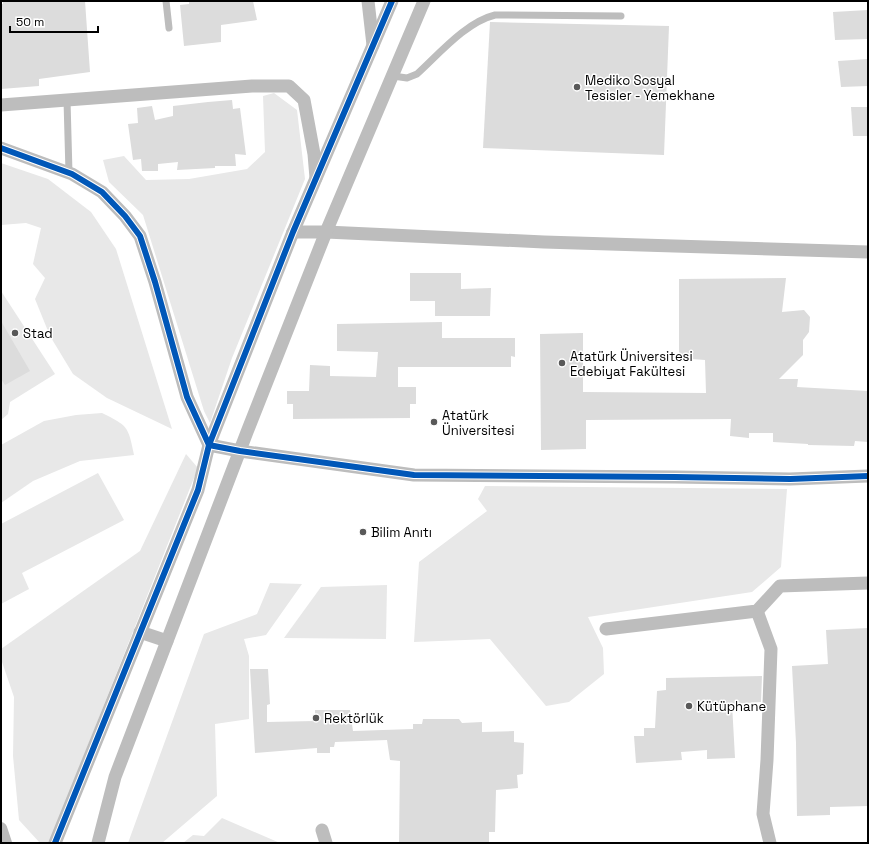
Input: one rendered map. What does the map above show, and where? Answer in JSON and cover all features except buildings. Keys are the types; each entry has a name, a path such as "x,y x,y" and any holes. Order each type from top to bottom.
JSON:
{"street":[{"path":"368,1 373,46"},
{"path":"55,843 198,490 209,445 293,232 392,1"},
{"path":"98,843 115,777 240,450 326,232 424,1"},
{"path":"1,105 252,86 290,86 304,100 314,154 316,180"},
{"path":"1,148 69,173 102,192 126,216 140,236 155,282 187,397 209,445"},
{"path":"293,232 868,252"},
{"path":"209,445 414,475 790,479 868,476"},
{"path":"606,629 758,611 780,586 868,583"},
{"path":"758,611 771,649 763,814 770,843"},
{"path":"140,632 167,641"},
{"path":"319,843 322,830 326,843"}],"lane":[{"path":"166,1 169,28"},
{"path":"393,76 407,78 417,74 470,25 490,16 621,16"},
{"path":"67,100 69,173"}],"shaded area":[{"path":"274,93 297,110 305,179 232,358 210,423 204,411 143,215 109,182 103,160 124,156 146,180 189,179 247,169 265,152 263,96"},
{"path":"1,163 48,179 91,212 116,249 172,429 107,398 73,374 50,336 35,299 45,278 33,264 41,228 26,223 1,225"},
{"name":"Stad","path":"1,291 55,374 10,402 8,414 1,420"},
{"path":"102,413 122,424 126,428 134,455 80,461 33,481 1,503 1,445 44,421 76,415"},
{"path":"186,454 198,468 49,843 40,843 19,820 13,756 14,697 1,659 1,649 140,551"},
{"path":"98,473 124,520 22,573 29,589 1,604 1,524"},
{"path":"485,486 787,489 781,567 752,592 588,617 603,648 604,674 569,702 546,706 490,639 414,642 419,562 487,511 478,499"},
{"path":"270,583 302,584 266,635 244,639 249,656 249,719 215,724 217,796 162,843 128,843 204,634 257,614"},
{"path":"387,585 386,639 284,638 321,587"},
{"path":"222,818 280,843 183,843 193,835 204,836"}],"waterway":[{"path":"1,828 6,843"}],"cycle path":[{"path":"55,843 198,490 209,445 293,232 392,1"},
{"path":"1,148 72,174 102,192 125,216 140,236 155,282 187,397 209,445 240,451 414,475 790,479 868,476"}],"place":[{"name":"Mediko Sosyal Tesisler - Yemekhane","path":"577,87"},
{"name":"Stad","path":"15,333"},
{"name":"Atatürk Üniversitesi Edebiyat Fakültesi","path":"562,363"},
{"name":"Atatürk Üniversitesi","path":"434,422"},
{"name":"Bilim Anıtı","path":"363,532"},
{"name":"Kütüphane","path":"689,706"},
{"name":"Rektörlük","path":"316,718"}]}
